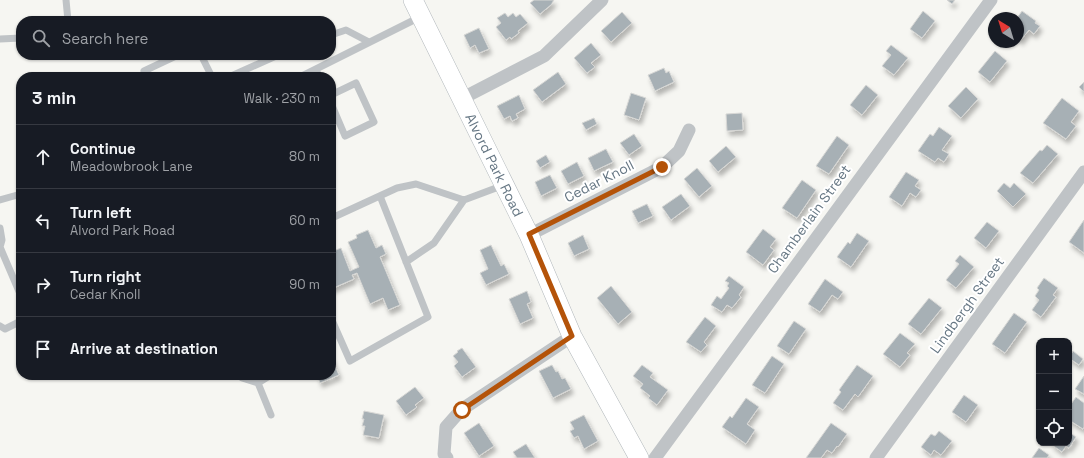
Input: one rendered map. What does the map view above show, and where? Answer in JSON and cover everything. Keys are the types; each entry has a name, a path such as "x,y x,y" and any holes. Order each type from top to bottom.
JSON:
{"street":[{"path":"461,99 544,56 602,0"},
{"name":"Chamberlain Street","path":"654,458 991,0"},
{"name":"Alvord Park Road","path":"417,8 529,234 572,336 639,458"},
{"name":"Cedar Knoll","path":"529,234 662,167 679,151 689,130"},
{"name":"Lindbergh Street","path":"876,458 1084,172"},
{"path":"446,458 444,454 446,427 462,410 572,336"}],"lane":[{"path":"66,0 68,16"},
{"path":"336,59 369,42 417,8"},
{"path":"336,34 346,30 369,42"},
{"path":"0,39 16,38"},
{"path":"144,71 167,60"},
{"path":"204,60 210,72"},
{"path":"240,72 266,60"},
{"path":"310,72 334,60"},
{"path":"336,93 356,83 374,122 346,136 336,114"},
{"path":"336,216 397,188 416,184 464,200"},
{"path":"406,262 434,243 464,200 504,185"},
{"path":"0,200 16,195"},
{"path":"336,329 350,360 428,317 380,196"},
{"path":"0,228 2,240 0,247 16,284"},
{"path":"0,326 5,329 16,324"},
{"path":"248,380 258,383 263,380"},
{"path":"258,383 271,415"}],"building":[{"path":"534,0 554,0 552,4 540,14 530,3"},
{"path":"947,0 955,0 952,4"},
{"path":"923,11 935,21 922,38 910,29"},
{"path":"622,12 632,23 611,42 601,31"},
{"path":"1024,12 1036,21 1035,23 1040,26 1034,34 1029,30 1024,36"},
{"path":"505,13 508,17 513,13 516,17 520,14 528,23 518,31 519,33 511,39 510,37 506,40 496,27 501,23 497,18"},
{"path":"479,28 489,49 479,53 475,45 470,48 464,35"},
{"path":"591,43 601,55 591,63 595,67 587,73 574,58"},
{"path":"891,45 908,58 894,75 882,66 891,55 886,51"},
{"path":"995,51 1007,61 990,82 978,72"},
{"path":"664,68 666,73 669,71 674,82 655,91 648,75"},
{"path":"558,72 566,84 542,102 533,90"},
{"path":"1084,82 1084,92 1079,87"},
{"path":"866,85 878,95 862,115 850,105"},
{"path":"966,87 978,99 961,118 948,106"},
{"path":"631,93 646,98 639,120 624,115"},
{"path":"519,95 525,109 516,114 518,118 512,121 510,116 504,119 497,106"},
{"path":"1062,98 1079,111 1071,122 1076,126 1066,139 1043,123"},
{"path":"742,113 743,130 727,131 726,114"},
{"path":"594,118 597,124 586,130 582,123"},
{"path":"939,127 952,136 942,150 949,154 944,162 938,158 935,162 918,151 930,134 933,136"},
{"path":"634,134 642,146 629,155 620,143"},
{"path":"837,136 849,145 829,174 816,166"},
{"path":"1047,145 1058,154 1033,183 1020,173 1040,150 1042,151"},
{"path":"726,146 736,157 718,172 709,161"},
{"path":"606,149 613,162 594,171 588,158"},
{"path":"546,155 550,162 540,168 536,161"},
{"path":"577,162 584,176 568,184 561,171"},
{"path":"697,168 712,186 699,197 684,179"},
{"path":"906,172 919,180 915,186 921,190 916,197 910,193 902,206 889,197"},
{"path":"550,175 557,188 541,196 535,182"},
{"path":"802,180 816,190 797,218 782,208"},
{"path":"1004,183 1010,188 1014,183 1026,194 1013,207 997,191"},
{"path":"681,194 690,206 671,220 662,207"},
{"path":"647,204 653,216 638,223 632,211"},
{"path":"1084,220 1084,253 1069,242"},
{"path":"987,222 999,231 986,248 974,238"},
{"path":"763,229 776,239 770,247 774,250 763,265 746,252"},
{"path":"368,230 376,248 382,245 386,254 380,257 400,305 388,310 383,298 370,304 357,273 352,275 354,279 336,287 336,250 341,248 350,271 359,267 348,242 357,238 356,235"},
{"path":"857,233 869,241 851,267 837,257 848,242 850,244"},
{"path":"583,235 589,249 574,256 568,243"},
{"path":"491,245 501,266 504,264 509,274 486,285 480,273 488,269 480,250"},
{"path":"960,255 974,267 956,288 946,280 959,264 955,261"},
{"path":"729,276 744,287 739,295 741,297 732,308 727,305 722,312 711,305 717,296 721,299 729,288 727,286 729,283 725,281"},
{"path":"1044,278 1058,288 1053,295 1056,297 1041,317 1032,310 1039,300 1035,296 1039,290 1037,288"},
{"path":"825,279 843,292 838,299 832,295 820,312 808,304"},
{"path":"611,286 632,312 618,324 597,298"},
{"path":"527,291 531,302 527,304 533,318 520,324 509,299"},
{"path":"929,298 942,308 921,334 908,324"},
{"path":"1014,313 1027,322 1005,353 992,344"},
{"path":"705,317 716,326 704,342 707,345 701,352 686,342"},
{"path":"794,321 806,329 789,354 777,346"},
{"path":"900,333 915,344 907,353 910,355 900,367 883,354"},
{"path":"462,348 476,367 462,377 454,366 458,362 453,356"},
{"path":"1073,351 1083,359 1079,365 1072,360"},
{"path":"772,356 784,364 765,393 752,385"},
{"path":"552,365 556,372 558,371 562,379 565,378 571,389 553,398 539,371"},
{"path":"642,365 653,373 650,377 668,390 657,405 648,398 650,396 640,388 643,384 633,376"},
{"path":"857,365 873,376 858,397 855,394 843,410 833,403 841,392 839,390"},
{"path":"336,368 339,375 336,376"},
{"path":"1084,376 1084,394 1075,389"},
{"path":"319,380 327,380 320,383"},
{"path":"415,387 424,398 415,405 417,407 406,415 396,401"},
{"path":"964,395 978,405 966,422 952,412"},
{"path":"1076,397 1084,403 1083,429 1072,422 1072,403"},
{"path":"746,398 759,407 747,424 755,430 746,444 722,427 730,416 732,418"},
{"path":"364,411 384,415 379,438 363,435 365,426 362,426 364,419 362,419"},
{"path":"584,415 598,441 584,449 578,436 574,438 570,431 574,429 570,422"},
{"path":"479,423 494,446 479,456 464,433"},
{"path":"831,423 847,434 838,447 837,446 832,453 827,450 821,458 806,458"},
{"path":"939,431 952,441 941,455 934,450 931,455 921,447 931,434 935,436"},
{"path":"1072,434 1076,437 1072,443"},
{"path":"526,444 535,458 517,458 513,452"},
{"path":"1054,446 1066,446 1062,452"},
{"path":"1039,448 1049,455 1047,458 1032,458"}],"route":[{"path":"462,410 572,336 529,234 662,167"}]}
